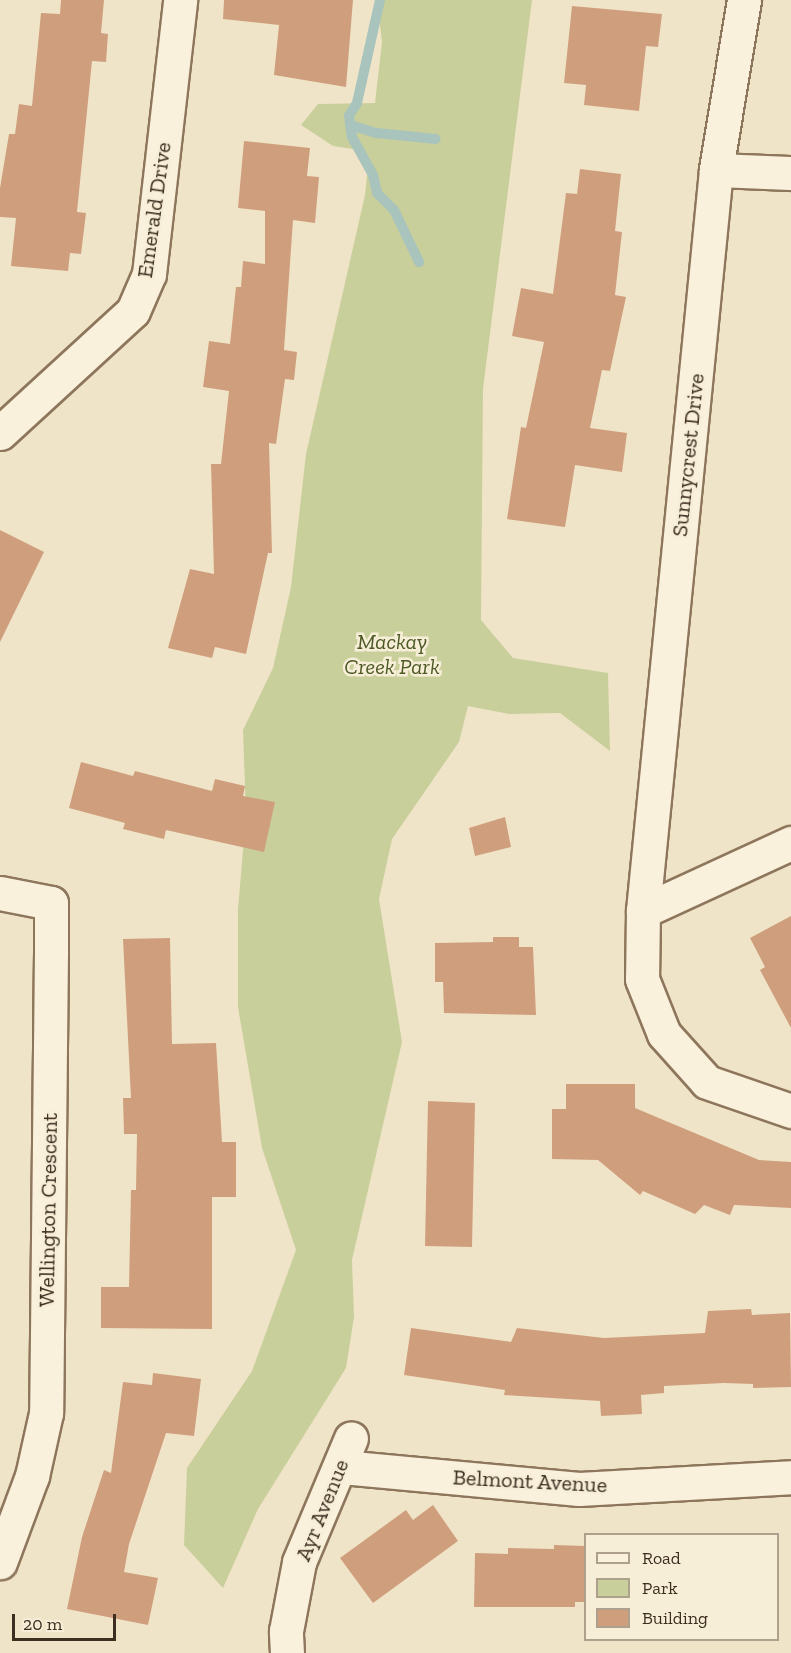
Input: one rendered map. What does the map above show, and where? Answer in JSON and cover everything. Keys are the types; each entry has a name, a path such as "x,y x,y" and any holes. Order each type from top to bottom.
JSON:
{"street":[{"name":"Emerald Drive","path":"0,433 133,311 149,274 180,0"},
{"name":"Sunnycrest Drive","path":"744,0 716,170 643,911 642,979 664,1034 707,1082 791,1111"},
{"path":"716,170 791,173"},
{"path":"643,911 791,843"},
{"name":"Wellington Crescent","path":"0,893 51,903 46,1413 32,1476 0,1562"},
{"name":"Belmont Avenue","path":"346,1453 579,1489 791,1477"},
{"name":"Ayr Avenue","path":"287,1653 286,1631 299,1562 346,1453"}],"green space":[{"name":"Mackay Creek Park","path":"377,0 532,0 483,389 481,620 513,658 608,673 610,751 560,713 509,714 468,706 459,742 392,839 379,899 402,1042 352,1260 354,1317 346,1368 258,1509 223,1588 184,1545 187,1468 252,1371 296,1250 262,1148 238,1007 238,909 246,815 243,730 273,668 291,587 306,454 365,195 369,157 360,150 333,146 301,125 318,104 375,103 382,42"}],"building":[{"path":"61,0 104,0 101,33 108,34 106,62 92,61 77,212 86,213 81,254 70,253 68,271 11,266 16,218 0,217 0,188 9,134 15,134 19,104 32,106 41,13 60,14"},
{"path":"224,0 353,0 346,87 274,75 279,25 223,19"},
{"path":"572,6 662,14 658,47 646,46 639,111 584,105 586,85 564,83"},
{"path":"244,141 310,148 307,176 319,177 315,223 293,220 284,350 297,352 294,380 285,379 276,444 269,443 272,553 268,553 246,654 215,647 212,658 168,648 190,569 214,574 211,464 221,464 229,391 203,387 209,341 230,344 236,287 241,287 243,261 265,264 265,211 238,208"},
{"path":"580,169 621,174 615,231 622,232 615,295 626,297 610,371 602,370 590,428 627,433 622,472 575,465 565,527 507,519 521,427 526,428 544,342 512,336 521,288 553,294 566,193 577,194"},
{"path":"0,530 44,552 0,642"},
{"path":"81,762 133,776 135,771 212,791 215,779 245,786 243,796 275,802 264,852 166,830 164,839 123,829 125,823 69,808"},
{"path":"505,817 511,847 475,856 469,828"},
{"path":"791,916 791,1028 760,970 765,967 750,938"},
{"path":"493,937 519,937 519,947 533,947 536,1015 444,1013 443,982 435,982 435,943 493,942"},
{"path":"170,938 172,1044 216,1043 222,1142 236,1142 236,1197 212,1197 212,1329 101,1328 101,1287 129,1287 131,1190 136,1190 137,1134 124,1134 123,1098 131,1098 123,939"},
{"path":"566,1084 635,1084 635,1108 759,1160 791,1162 791,1208 734,1205 730,1215 704,1205 695,1214 643,1191 640,1195 598,1160 552,1159 552,1109 566,1109"},
{"path":"428,1101 475,1103 472,1247 425,1246"},
{"path":"751,1309 752,1315 790,1313 791,1387 753,1388 753,1384 724,1383 664,1386 664,1393 641,1395 642,1414 601,1416 600,1401 504,1395 505,1390 404,1375 411,1328 511,1342 517,1328 604,1338 705,1333 708,1311"},
{"path":"153,1373 201,1379 194,1436 166,1433 129,1544 124,1572 158,1578 148,1625 67,1609 82,1537 104,1470 111,1473 123,1382 152,1385"},
{"path":"433,1505 458,1541 373,1603 340,1558 406,1510 413,1520"},
{"path":"554,1545 584,1546 584,1602 575,1602 575,1607 474,1607 475,1553 508,1554 508,1548 554,1549"}],"waterway":[{"path":"380,0 357,103 349,116 352,137 373,175 377,193 394,210 419,262"},
{"path":"350,125 377,133 436,139"}]}
